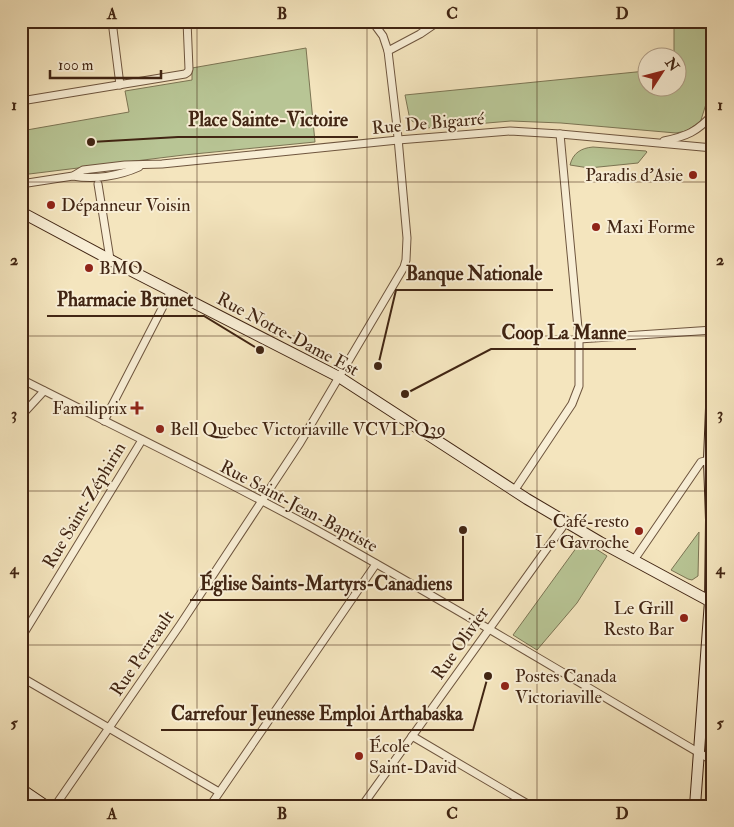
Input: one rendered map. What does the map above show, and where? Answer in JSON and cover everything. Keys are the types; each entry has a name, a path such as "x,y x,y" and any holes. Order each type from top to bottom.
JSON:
{"street":[{"path":"112,21 120,85"},
{"path":"21,101 188,72 187,21"},
{"name":"Rue Perreault","path":"54,806 110,728 300,443 406,262 407,238 388,51 384,36 372,21"},
{"path":"388,51 420,34 439,21"},
{"name":"Rue De Bigarré","path":"658,142 689,135 701,127 713,114"},
{"name":"Rue De Bigarré","path":"21,184 73,176 83,170 125,165 142,166 398,140 510,131 713,148"},
{"path":"514,491 572,404 579,386 579,338 560,134"},
{"path":"98,184 110,260"},
{"name":"Rue Notre-Dame Est","path":"21,212 338,377 514,491 566,522 712,602"},
{"path":"104,421 171,290"},
{"path":"579,338 713,330"},
{"path":"695,806 712,602 710,460 713,356"},
{"name":"Rue Saint-Jean-Baptiste","path":"21,379 262,501 376,564 713,761"},
{"path":"21,416 44,391"},
{"name":"Rue Saint-Zéphirin","path":"21,638 142,440"},
{"path":"634,560 701,462 710,460"},
{"name":"Rue Olivier","path":"362,806 566,522"},
{"path":"210,806 376,564"},
{"path":"21,677 220,792"},
{"path":"412,736 519,803 531,806"},
{"path":"21,788 46,806"}],"green space":[{"path":"674,23 709,24 706,104 701,120 686,131 676,133 561,123 511,121 427,128 412,121 409,115 405,95 636,72 636,98 686,98 686,48 674,48"},
{"path":"306,48 315,142 184,155 21,175 21,131 129,112 125,91 192,80 192,68"},
{"path":"593,147 647,152 638,163 589,168 570,165 573,157 578,152"},
{"path":"699,532 698,576 692,580 671,570"},
{"path":"582,540 607,556 577,603 537,650 513,635"}],"place":[{"name":"Place Sainte-Victoire","path":"91,142"},
{"name":"Paradis d'Asie","path":"693,175"},
{"name":"Dépanneur Voisin","path":"51,205"},
{"name":"Maxi Forme","path":"596,227"},
{"name":"BMO","path":"89,268"},
{"name":"Pharmacie Brunet","path":"260,350"},
{"name":"Banque Nationale","path":"378,366"},
{"name":"Coop La Manne","path":"405,394"},
{"name":"Familiprix","path":"137,408"},
{"name":"Bell Quebec Victoriaville VCVLPQ39","path":"160,429"},
{"name":"Église Saints-Martyrs-Canadiens","path":"463,530"},
{"name":"Café-resto Le Gavroche","path":"639,531"},
{"name":"Le Grill Resto Bar","path":"684,618"},
{"name":"Carrefour Jeunesse Emploi Arthabaska","path":"488,676"},
{"name":"Postes Canada Victoriaville","path":"505,686"},
{"name":"École Saint-David","path":"359,756"}]}
